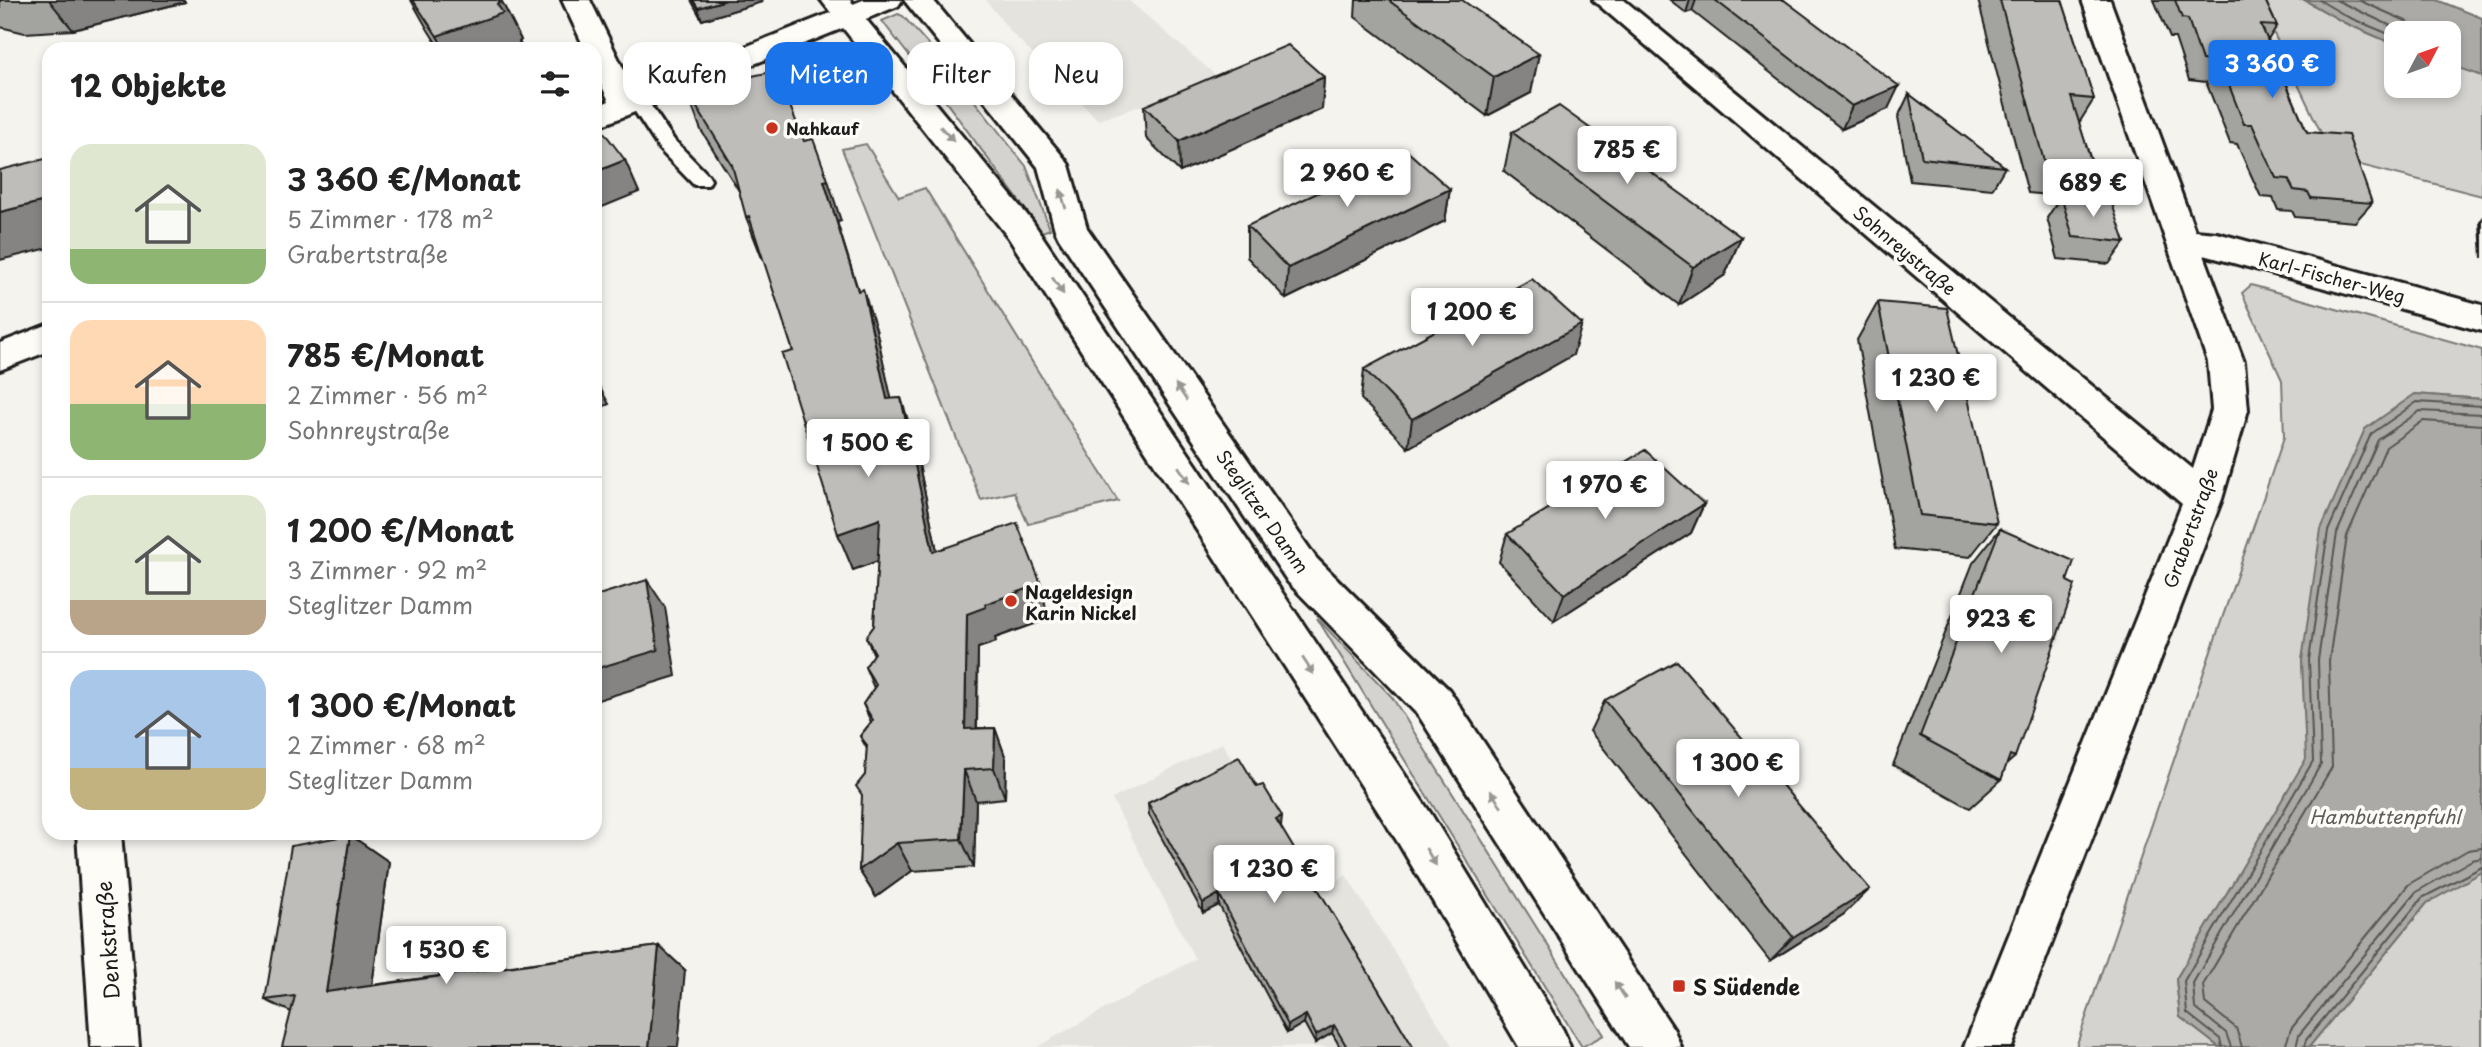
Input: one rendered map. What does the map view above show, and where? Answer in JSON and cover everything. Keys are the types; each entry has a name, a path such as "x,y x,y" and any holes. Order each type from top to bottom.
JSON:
{"street":[{"path":"576,0 599,42"},
{"path":"751,49 842,8 888,0"},
{"name":"Steglitzer Damm","path":"918,0 954,42"},
{"name":"Sohnreystraße","path":"1607,0 2203,499"},
{"name":"Grabertstraße","path":"1988,1047 2203,499 2230,410 2226,362 2096,0"},
{"path":"842,8 967,158 1020,229 1415,829 1546,1047"},
{"path":"602,48 623,86"},
{"path":"602,115 627,105"},
{"name":"Steglitzer Damm","path":"1006,105 1053,165 1072,230 1303,570 1434,704 1657,1047"},
{"name":"Karl-Fischer-Weg","path":"2181,241 2217,245 2482,318"},
{"path":"0,357 42,340"},
{"name":"Denkstraße","path":"100,840 115,1047"}],"lane":[{"path":"902,83 907,81"},
{"path":"634,105 701,180"}],"shaded area":[{"path":"986,0 1128,0 1220,79 1098,120 1083,105 1123,105 1123,42 1029,42 1029,50"},
{"path":"2258,0 2304,0 2345,23 2384,40 2384,98 2461,98 2461,69 2482,76 2482,196 2333,158"},
{"path":"898,14 903,16 926,42 907,42 907,53 882,21"},
{"path":"948,105 978,105 1026,166 1050,229 1042,232"},
{"path":"866,144 899,197 925,188 1118,501 1028,524 1014,492 981,500 842,149"},
{"path":"2251,285 2482,350 2482,399 2415,394 2302,660 2307,759 2176,979 2180,1017 2219,1047 2076,1047 2284,437 2282,380 2242,293"},
{"path":"1317,618 1392,697 1604,1035 1582,1047"},
{"path":"1222,743 1257,799 1262,797 1281,827 1276,831 1314,895 1346,875 1453,1047 1037,1047 1195,959 1112,799"},
{"path":"2482,872 2482,1047 2309,1047 2427,903"}],"water":[{"path":"2305,0 2437,0 2482,18 2482,76 2461,69 2461,21 2384,21 2384,40 2345,23"},
{"name":"Hambuttenpfuhl","path":"2415,394 2482,399 2482,872 2427,903 2309,1047 2219,1047 2180,1017 2176,979 2306,759 2302,660 2321,529 2365,429"}],"building":[{"path":"413,0 498,0 500,3 497,4 503,13 437,36"},
{"path":"693,0 726,0 698,8"},
{"path":"1388,0 1462,0 1539,54 1494,77"},
{"path":"1715,0 1784,0 1899,86 1852,106"},
{"path":"2000,0 2062,0 2094,99 2071,97 2094,170 2045,165"},
{"path":"2175,0 2265,0 2277,26 2261,25 2307,132 2348,135 2372,203 2311,198 2308,192 2294,190 2288,179 2276,178 2252,124 2244,124 2220,62 2202,60 2188,19 2182,18"},
{"path":"1288,45 1324,77 1179,141 1144,106"},
{"path":"765,73 765,105 790,105 804,141 813,139 828,180 824,181 858,291 863,289 887,399 901,398 933,552 1017,523 1041,584 985,604 986,607 967,614 965,729 995,728 994,768 964,770 961,839 897,843 859,870 862,795 856,786 865,775 867,745 860,736 873,720 863,704 876,685 865,667 875,653 866,637 874,626 880,519 838,534 782,354 793,351 749,216 746,217 732,165 695,105 751,105 751,76"},
{"path":"1909,94 2005,167 1922,158"},
{"path":"1559,106 1741,237 1693,267 1512,132"},
{"path":"602,130 625,160 602,169"},
{"path":"1407,151 1450,189 1288,268 1247,226"},
{"path":"42,160 42,202 0,212 0,170"},
{"path":"2061,196 2111,201 2125,242 2073,237"},
{"path":"1532,279 1582,324 1412,419 1364,369"},
{"path":"1878,302 1947,308 1997,523 1920,515"},
{"path":"1645,450 1704,504 1564,594 1507,534"},
{"path":"2000,529 2074,561 2067,581 2075,585 2015,757 2010,755 2001,780 1920,736"},
{"path":"647,580 658,650 602,667 602,594"},
{"path":"1677,661 1870,889 1793,937 1605,700"},
{"path":"1239,757 1257,787 1263,785 1282,816 1276,819 1413,1047 1347,1047 1334,1025 1316,1035 1306,1015 1288,1025 1219,894 1203,903 1148,803"},
{"path":"323,840 349,840 326,992 659,946 649,1047 282,1047 295,996 265,1000 291,846"}],"place":[{"name":"Nahkauf","path":"772,128"},
{"name":"Nageldesign Karin Nickel","path":"1011,601"},
{"name":"S Südende","path":"1679,986"}]}
